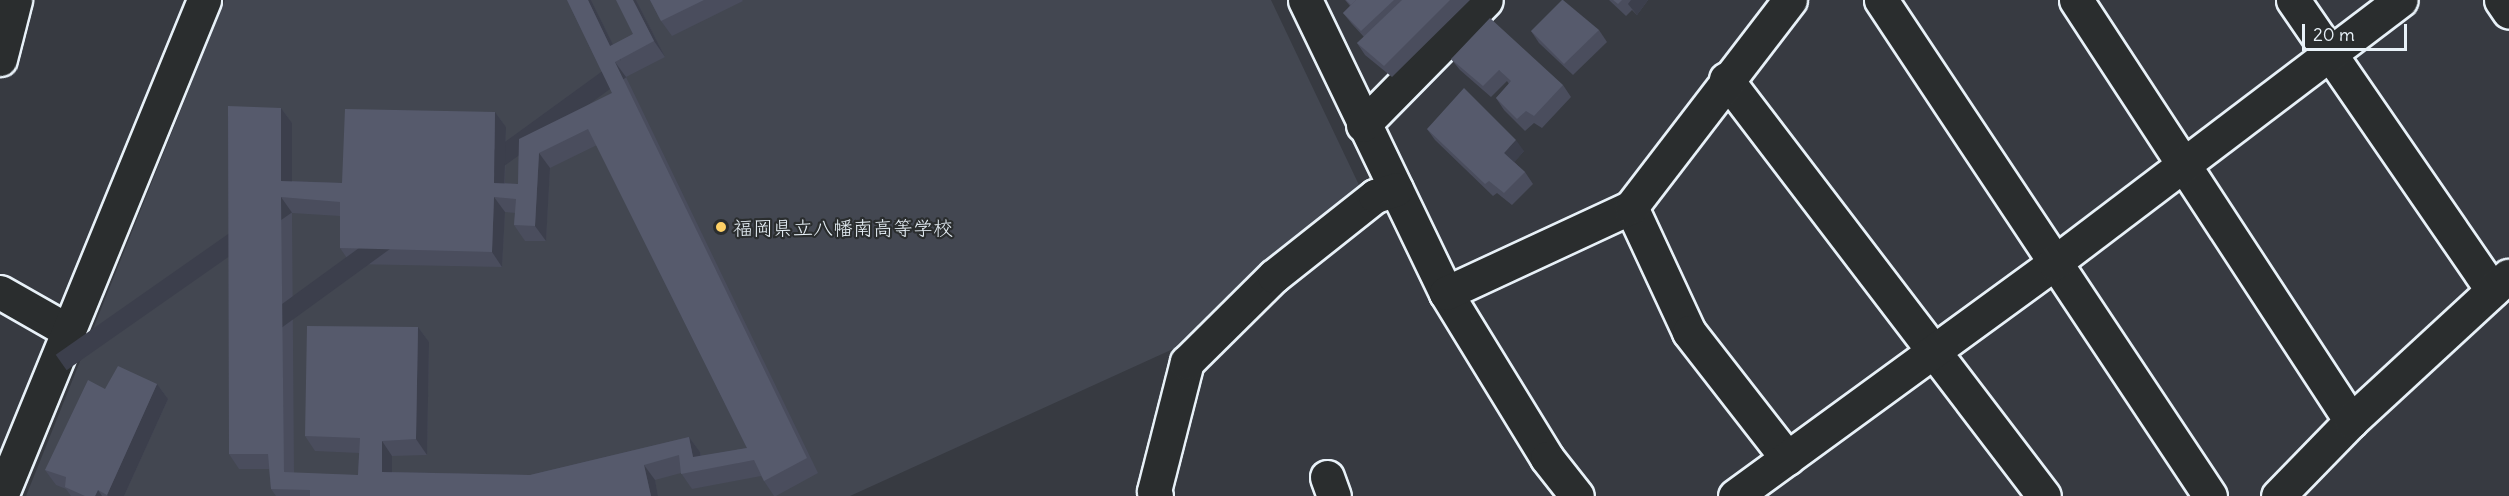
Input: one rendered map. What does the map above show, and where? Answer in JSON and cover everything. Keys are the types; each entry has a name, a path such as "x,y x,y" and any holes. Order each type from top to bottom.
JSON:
{"street":[{"path":"1,50 15,0"},
{"path":"1,496 204,0"},
{"path":"1305,0 1363,125 1446,293 1547,458 1577,496"},
{"path":"1363,125 1486,0"},
{"path":"1446,293 1631,207 1726,79 1790,0"},
{"path":"1881,0 2210,496"},
{"path":"2076,0 2181,165 2351,421"},
{"path":"2278,496 2351,421 2501,283 2329,53 2293,0"},
{"path":"1735,496 2054,263 2400,0"},
{"path":"2500,0 2509,12"},
{"path":"1726,79 2044,496"},
{"path":"1156,496 1154,491 1187,362 1274,276 1375,196 1396,189"},
{"path":"1631,207 1689,332 1787,458"},
{"path":"0,292 67,330"}],"shaded area":[{"name":"福岡県立八幡南高等学校","path":"225,0 1271,0 1359,185 1256,268 1195,339 850,496 26,496"}],"building":[{"path":"567,0 588,0 610,46 633,34 616,0 633,0 654,41 615,62 807,458 764,481 754,460 681,474 679,455 644,465 651,496 310,496 310,490 271,489 268,454 229,454 228,106 281,108 281,181 342,183 345,109 495,112 494,183 518,184 519,139 612,93","holes":["588,129 747,448 693,457 689,437 530,475 382,472 382,441 416,439 418,327 307,326 305,436 360,438 358,475 284,472 281,197 340,202 340,248 492,252 494,197 516,199 514,225 535,226 539,153"]},
{"path":"650,0 704,0 661,21"},
{"path":"1346,0 1356,0 1351,5"},
{"path":"1356,0 1394,0 1361,31 1343,13"},
{"path":"1402,0 1450,0 1384,66 1357,43"},
{"path":"1562,0 1599,30 1564,64 1531,31"},
{"path":"1490,18 1563,85 1534,116 1526,111 1517,119 1496,98 1511,81 1499,70 1483,86 1451,59"},
{"path":"1464,88 1516,140 1504,153 1525,172 1504,193 1489,181 1485,184 1427,129"},
{"path":"118,366 157,384 107,495 98,490 95,496 85,496 65,487 66,477 45,470 88,380 105,389"}],"place":[{"name":"福岡県立八幡南高等学校","path":"721,227"}]}
